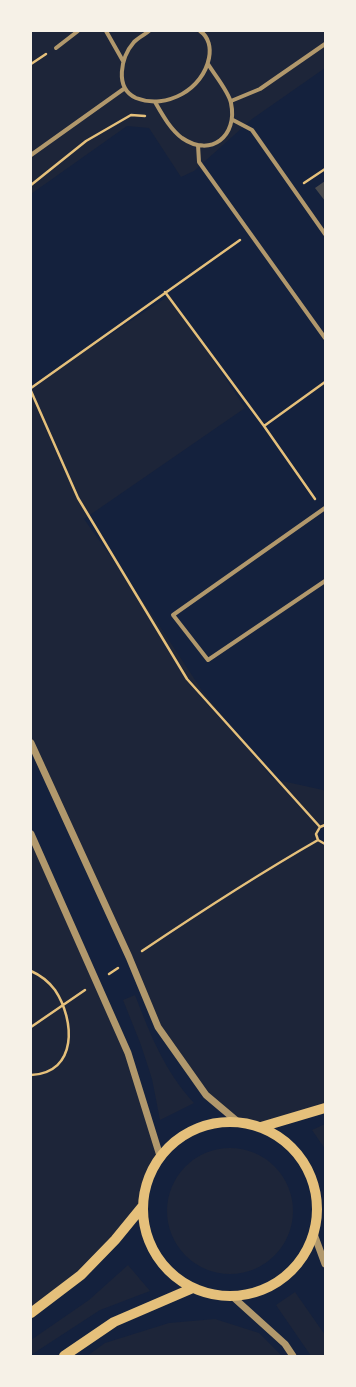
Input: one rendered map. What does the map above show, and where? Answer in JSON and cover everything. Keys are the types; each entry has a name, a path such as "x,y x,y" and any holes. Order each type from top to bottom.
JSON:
{"main road":[{"path":"261,1127 325,1108"},
{"path":"238,1122 261,1127 288,1143 308,1168 317,1198 318,1216 314,1234 302,1259 284,1278 260,1291 233,1297 213,1295 193,1288 172,1275 156,1256 146,1232 142,1207 148,1180 160,1156 182,1136 209,1124 238,1122"},
{"path":"317,1198 325,1190"},
{"path":"31,1313 81,1275 115,1240 142,1207"},
{"path":"64,1356 114,1322 193,1288"}],"street":[{"path":"56,48 78,31"},
{"path":"106,31 123,61"},
{"path":"149,31 134,43 123,61 121,76 125,88 136,97 155,102 178,97 198,82 208,64 211,48 204,32"},
{"path":"231,102 260,89 325,44"},
{"path":"155,102 163,116 182,138 198,145 216,143 228,134 233,120 231,102 208,64"},
{"path":"31,155 125,88"},
{"path":"233,120 252,130 325,234"},
{"path":"198,145 199,162 325,338"},
{"path":"324,509 173,615 208,660 325,581"},
{"path":"31,743 129,957 158,1027 206,1095 238,1122"},
{"path":"31,834 128,1053 160,1156"},
{"path":"314,1234 325,1264"},
{"path":"233,1297 285,1344 293,1356"}],"path":[{"path":"31,185 86,141 131,115 163,116"},
{"path":"294,190 325,169"},
{"path":"31,388 250,233"},
{"path":"165,292 324,509"},
{"path":"264,426 325,382"},
{"path":"318,840 317,830 325,825"},
{"path":"318,840 325,844"},
{"path":"202,911 318,840"},
{"path":"31,971 45,980 54,990 69,1028 66,1054 58,1067 43,1074 31,1075"}],"shaded area":[{"path":"31,31 325,31 325,68 252,119 194,171 181,177 149,128 127,126 31,194"},
{"path":"170,295 245,408 84,519 149,610 201,689 273,779 323,790 325,792 325,825 316,834 318,840 325,844 325,1108 261,1127 238,1122 206,1095 158,1027 62,814 31,738 31,387"},
{"path":"31,834 114,1019 160,1156 147,1180 142,1207 115,1240 31,1313"},
{"path":"135,995 159,1052 175,1079 194,1103 160,1120 152,1079 141,1045 123,1000"},
{"path":"325,1124 325,1149 312,1130"},
{"path":"230,1148 254,1153 265,1159 278,1171 288,1187 293,1211 288,1235 282,1246 270,1259 254,1269 230,1274 206,1269 195,1263 182,1251 172,1235 167,1211 172,1187 178,1176 190,1163 206,1153"},
{"path":"128,1265 150,1291 100,1310 31,1355 31,1340 89,1300"},
{"path":"295,1292 325,1335 325,1356 311,1356 276,1305"},
{"path":"215,1319 259,1333 282,1356 87,1356 105,1343 169,1323"}],"building":[{"path":"325,181 325,201 315,188"}]}
